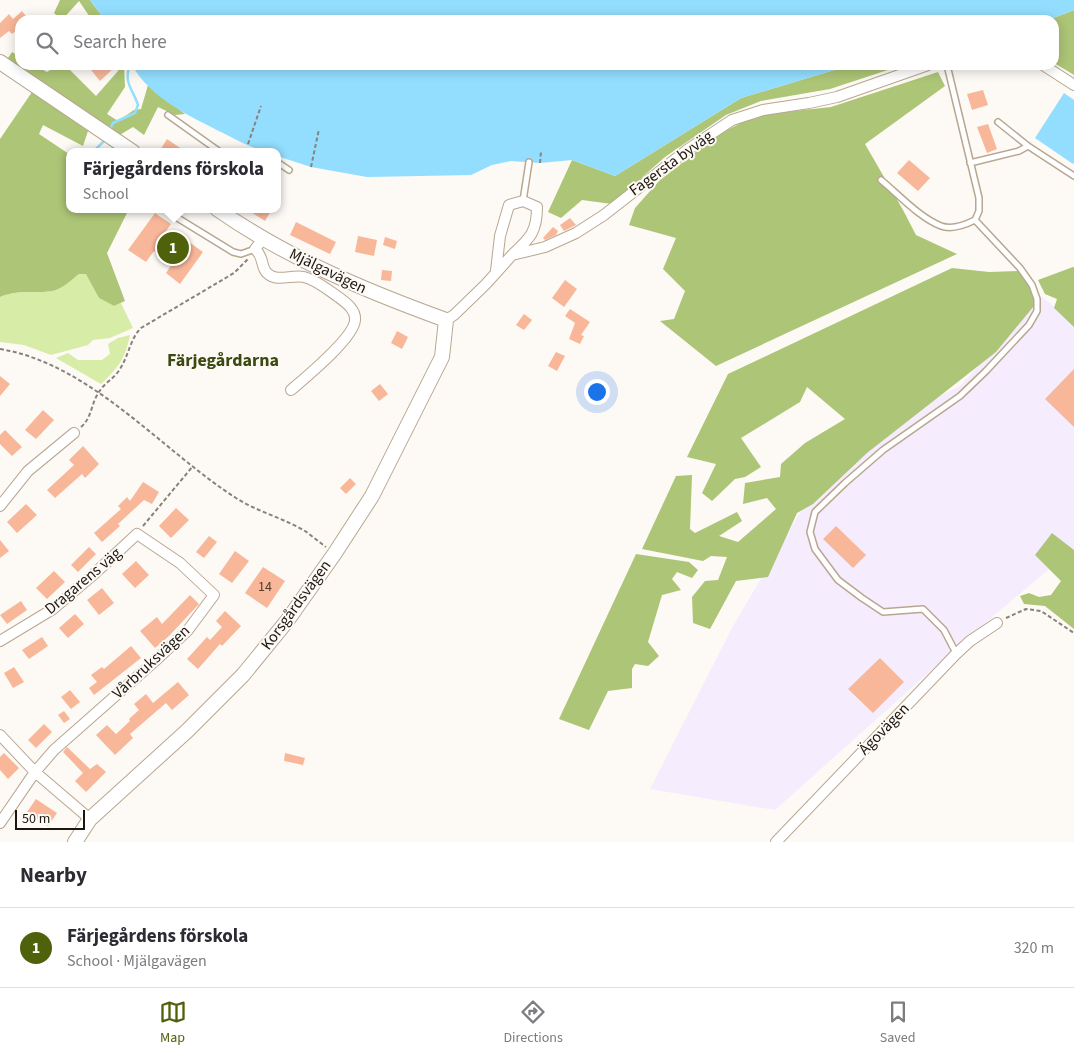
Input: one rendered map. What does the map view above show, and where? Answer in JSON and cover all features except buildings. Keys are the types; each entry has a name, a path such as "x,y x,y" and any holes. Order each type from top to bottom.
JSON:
{"street":[{"path":"0,62 127,148"},
{"name":"Fagersta byväg","path":"512,255 545,247 576,233 604,215 632,191 687,150 732,120 763,110 836,97 914,70"},
{"path":"1052,70 1074,85"},
{"path":"446,320 454,315 531,238 537,222 537,207 523,201 510,205 500,236 496,271"},
{"name":"Mjälgavägen","path":"222,213 259,244 391,300 446,320"},
{"path":"259,244 262,265 266,272 273,277 304,277 322,285 351,307 354,313 354,326 345,340 291,390"},
{"name":"Korsgårdsvägen","path":"74,842 90,819 187,731 244,675 287,621 372,496 442,357 446,320"},
{"path":"0,506 28,471 74,433"},
{"name":"Dragarens väg","path":"0,640 53,609 137,534"},
{"name":"Vårbruksvägen","path":"35,772 54,750 188,630 214,595 180,563 137,534"},
{"name":"Ägovägen","path":"776,842 956,654 970,641 997,623"},
{"path":"0,735 35,772 90,819"},
{"path":"0,823 35,772"}],"lane":[{"path":"882,180 922,214 942,226 962,226 975,220 979,211 979,198 947,70"},
{"path":"168,115 214,148"},
{"path":"998,122 1028,146 1074,176"},
{"path":"970,163 1020,151 1028,146"},
{"path":"523,201 529,162"},
{"path":"281,165 289,170"},
{"path":"176,217 233,252 241,254 259,244"},
{"path":"956,654 944,630 923,609 883,612 838,580 815,549 810,532 815,512 883,450 960,396 1029,325 1037,312 1037,299 1032,285 1020,268 975,220"}],"path":[{"path":"248,146 260,106"},
{"path":"311,167 319,129"},
{"path":"540,163 541,151"},
{"path":"74,433 86,423 98,392 119,371 128,354 134,336 142,328 234,273 259,244"},
{"path":"0,350 16,352 56,367 98,392 236,498 258,511 305,532 335,553"},
{"path":"137,534 192,466"},
{"path":"997,623 1026,609 1041,611 1074,633"}],"shaded area":[{"path":"1041,296 1074,323 1074,548 965,640 775,810 650,789 733,626 801,511 903,414 960,386"}],"green space":[{"path":"60,0 90,0 101,15 89,15 79,1 66,15 56,15 54,13"},
{"path":"1074,10 1074,75 1059,66 1059,16"},
{"path":"12,52 15,54 15,67 6,61"},
{"path":"19,70 43,70 47,72 50,70 70,70 96,96 118,70 124,70 125,87 107,114 118,121 134,110 141,109 148,85 185,114 175,115 158,107 144,135 133,127 118,136"},
{"path":"834,70 888,70 830,89 761,101 726,115 665,157 612,204 582,200 561,218 548,212 572,160 615,176 741,98"},
{"path":"938,72 945,86 865,144 916,235 957,254 716,366 660,321 674,319 685,291 663,269 676,238 629,225 635,208 659,181 717,135 757,115 831,107"},
{"path":"32,92 88,131 83,146 43,125 39,134 66,152 66,213 127,213 107,253 125,301 114,306 99,298 86,274 79,274 56,290 20,292 0,297 0,139"},
{"path":"1074,267 1074,327 1054,308 1057,299 1045,294 1038,280"},
{"path":"952,268 989,272 1018,271 1032,289 1034,306 996,352 867,453 813,504 797,513 768,577 736,581 710,629 693,623 692,597 705,581 718,580 727,557 711,556 703,561 642,549 676,476 692,475 690,529 695,533 737,512 742,521 719,536 738,542 776,509 767,498 743,504 745,483 780,477 781,464 805,443 845,419 807,387 800,402 741,438 761,467 745,477 735,479 712,501 702,493 716,464 687,457 728,374"},
{"path":"79,274 87,274 99,298 114,306 121,303 133,328 110,338 93,340 88,345 51,355 24,345 0,342 0,297 20,292 56,290"},
{"path":"130,335 120,362 101,384 56,358 68,353 78,360 102,360 110,354 108,344 118,338"},
{"path":"1052,533 1074,550 1074,629 1045,606 1024,604 1020,596 1029,593 1039,597 1051,595 1061,581 1035,555"},
{"path":"636,554 689,562 698,570 692,578 677,572 672,579 681,590 662,595 648,642 659,656 648,666 635,664 632,669 632,688 608,691 589,730 559,719"}],"water":[{"path":"90,0 1074,0 1074,10 1059,16 101,15"},
{"path":"135,70 834,70 741,98 615,176 572,160 540,163 511,161 492,165 471,175 367,177 311,167 281,157 281,148 255,148 198,120 160,97"},
{"path":"1064,93 1074,100 1073,164 1035,138"}],"waterway":[{"path":"110,129 113,123 135,113 138,105 128,81 128,70"},
{"path":"97,148 106,139"}],"place":[{"name":"Färjegårdens förskola","path":"173,248"}],"district":[{"name":"Färjegårdarna","path":"223,360"}]}
